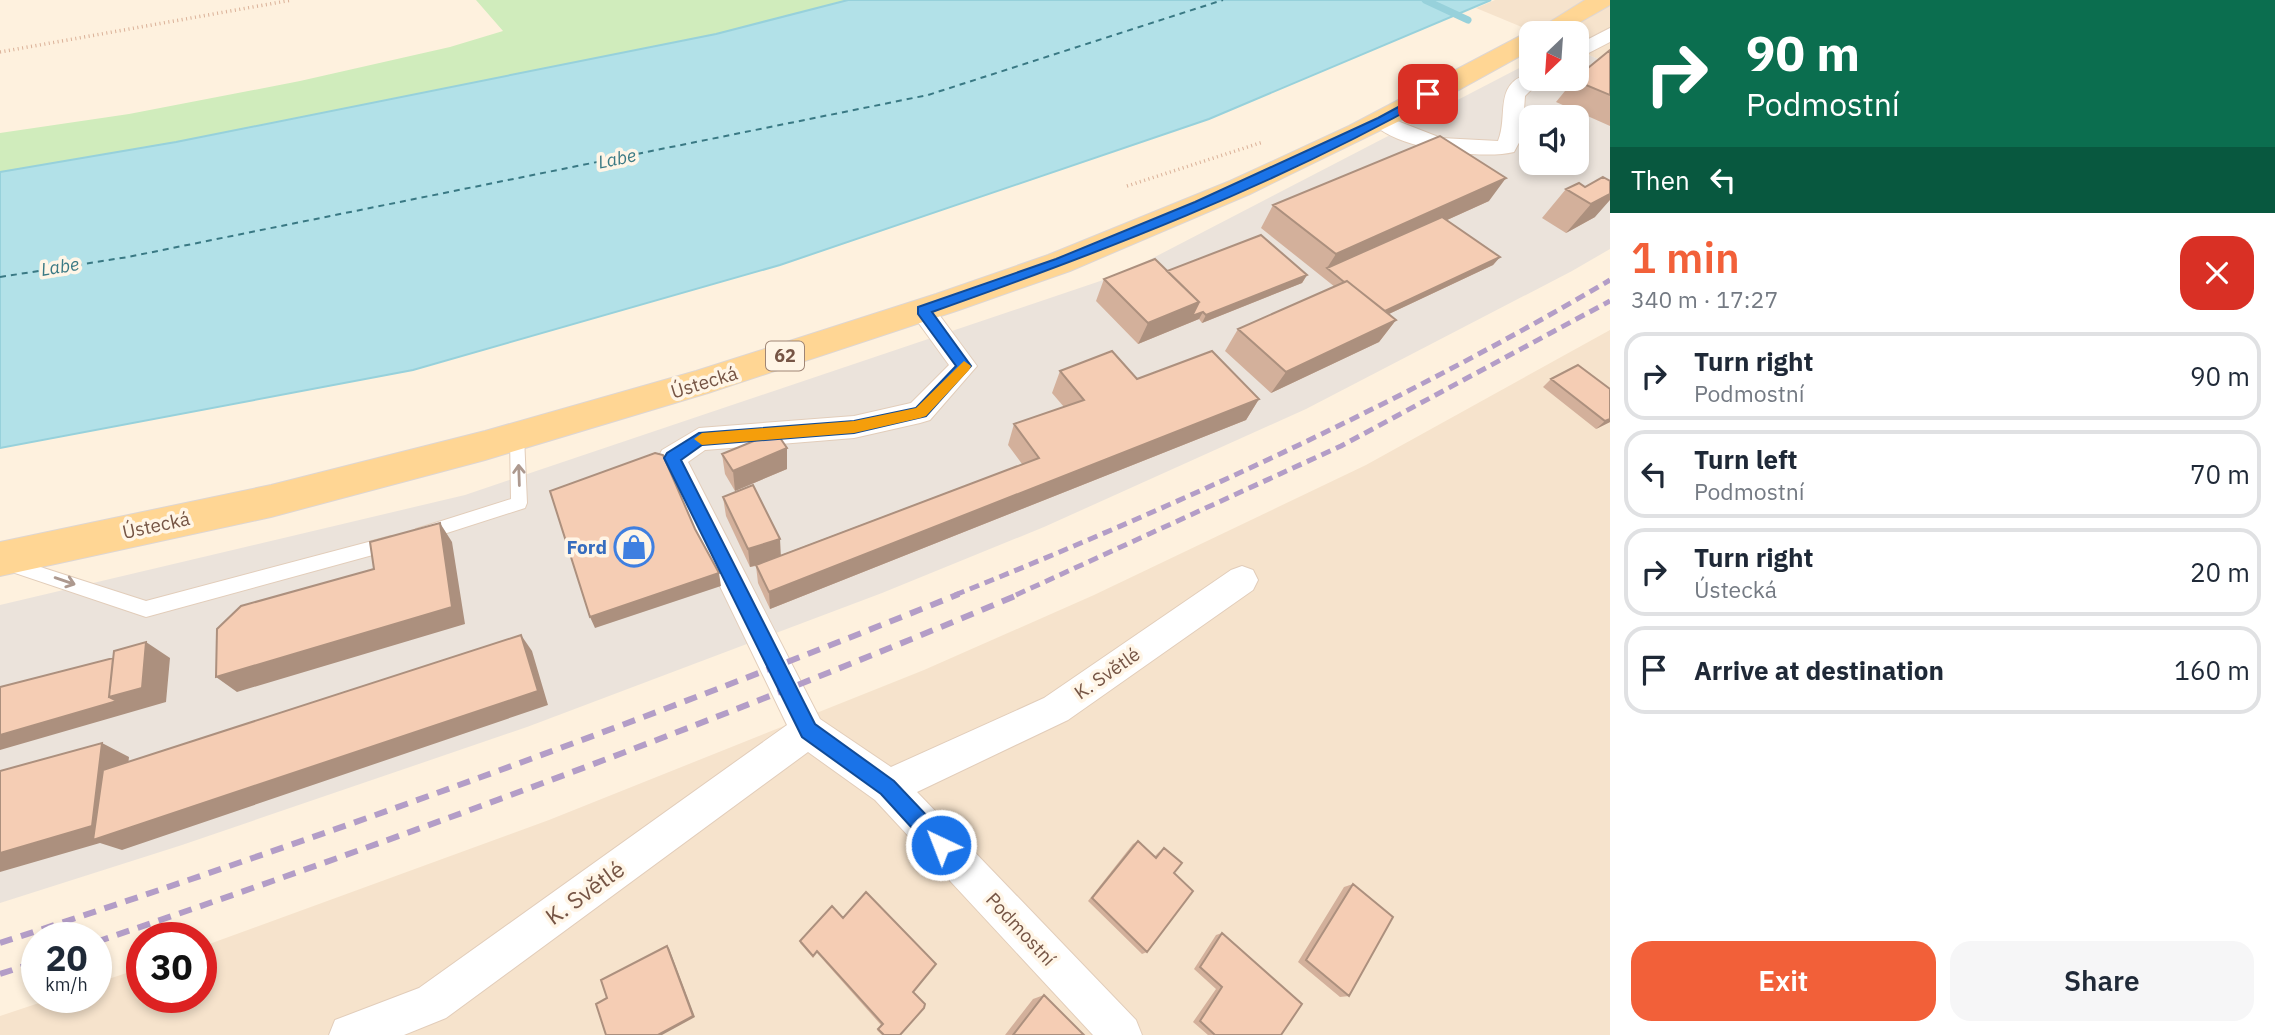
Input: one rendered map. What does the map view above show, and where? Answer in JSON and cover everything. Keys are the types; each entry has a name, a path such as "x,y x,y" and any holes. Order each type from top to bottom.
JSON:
{"main road":[{"path":"1565,21 1602,0"},
{"name":"Ústecká","path":"0,560 270,501 517,437 734,373 923,310 1060,262 1199,205 1382,121 1519,47"}],"street":[{"path":"1589,46 1610,34"},
{"path":"1382,121 1417,140 1473,150 1506,147 1514,135 1511,102 1519,87"},
{"name":"Podmostní","path":"923,310 964,366 920,412 854,427 699,439 672,458 808,731 887,788 1121,1035"},
{"name":"K. Světlé","path":"887,788 1056,709 1242,580"},
{"name":"K. Světlé","path":"349,1035 432,1004 808,731"}],"lane":[{"path":"0,560 146,609 464,523 519,503 517,437"}],"path":[{"path":"0,52 292,0"},
{"path":"1127,186 1265,142"}],"shaded area":[{"path":"1495,0 1610,0 1610,64 1589,55 1589,21 1519,21 1519,26 1476,8"},
{"path":"1589,55 1610,64 1610,249 1572,271 1306,409 1044,527 882,593 527,727 182,845 0,903 0,605 465,495 1124,273 1519,68 1519,91 1589,91"},
{"path":"1610,330 1610,1035 0,1035 0,1016 21,1009 21,1013 112,1013 112,978 126,973 126,1013 217,1013 217,941 549,820 924,670 1094,595 1366,465"}],"green space":[{"path":"476,0 848,0 716,34 176,142 0,172 0,133 129,114 300,81 450,47 503,31"}],"water":[{"name":"Labe","path":"848,0 1491,0 1209,119 780,265 413,370 0,448 0,172 176,142 716,34"}],"building":[{"path":"1610,50 1610,95 1589,86 1589,67"},
{"path":"1440,136 1506,178 1336,254 1273,205"},
{"path":"1603,177 1610,181 1610,194 1591,204 1566,189 1579,183 1585,187"},
{"path":"1442,217 1500,257 1385,311 1327,268"},
{"path":"1261,235 1307,275 1206,315 1203,312 1192,316 1199,302 1167,271"},
{"path":"1155,259 1199,302 1148,323 1104,279"},
{"path":"1347,281 1396,320 1286,372 1238,329"},
{"path":"1112,351 1137,379 1212,351 1259,399 769,592 756,565 1039,458 1014,424 1084,400 1060,371"},
{"path":"1578,365 1610,389 1610,419 1605,421 1551,379"},
{"path":"776,432 787,448 733,471 722,454"},
{"path":"655,453 663,455 695,529 719,573 590,617 550,491"},
{"path":"753,485 780,539 748,549 723,497"},
{"path":"440,523 452,607 216,677 217,629 241,606 374,569 370,542"},
{"path":"521,635 538,691 93,840 103,770"},
{"path":"146,642 142,688 109,697 114,651"},
{"path":"113,658 109,697 117,701 0,735 0,687"},
{"path":"102,743 92,826 0,853 0,771"},
{"path":"1138,841 1156,858 1164,848 1182,863 1174,873 1193,891 1147,952 1092,898"},
{"path":"1353,884 1393,917 1349,996 1306,960"},
{"path":"866,892 936,964 913,992 925,1004 924,1008 900,1035 884,1035 878,1029 883,1024 817,951 813,956 800,941 832,906 843,918"},
{"path":"1222,933 1302,1004 1281,1035 1215,1035 1200,1021 1222,987 1200,967"},
{"path":"667,946 693,1016 658,1035 606,1035 596,1004 607,998 601,980"},
{"path":"1044,995 1084,1035 1013,1035"}],"waterway":[{"path":"1425,0 1468,20"}],"ferry route":[{"path":"0,277 128,257 928,95 1223,0"}],"railway":[{"path":"955,595 1123,525 1288,450 1451,368 1610,280"},
{"path":"1016,595 1341,446 1610,301"},
{"path":"0,943 242,862 483,776 722,687 959,594"},
{"path":"112,936 561,776 1020,594"},
{"path":"0,974 21,967"}],"slow traffic":[{"path":"702,439 854,427 920,412 964,366"}],"place":[{"name":"Ford","path":"634,547"}],"route":[{"path":"941,845 887,788 808,731 672,458 699,439 854,427 920,412 964,366 923,310 1060,262 1199,205 1382,121 1428,94"}]}
